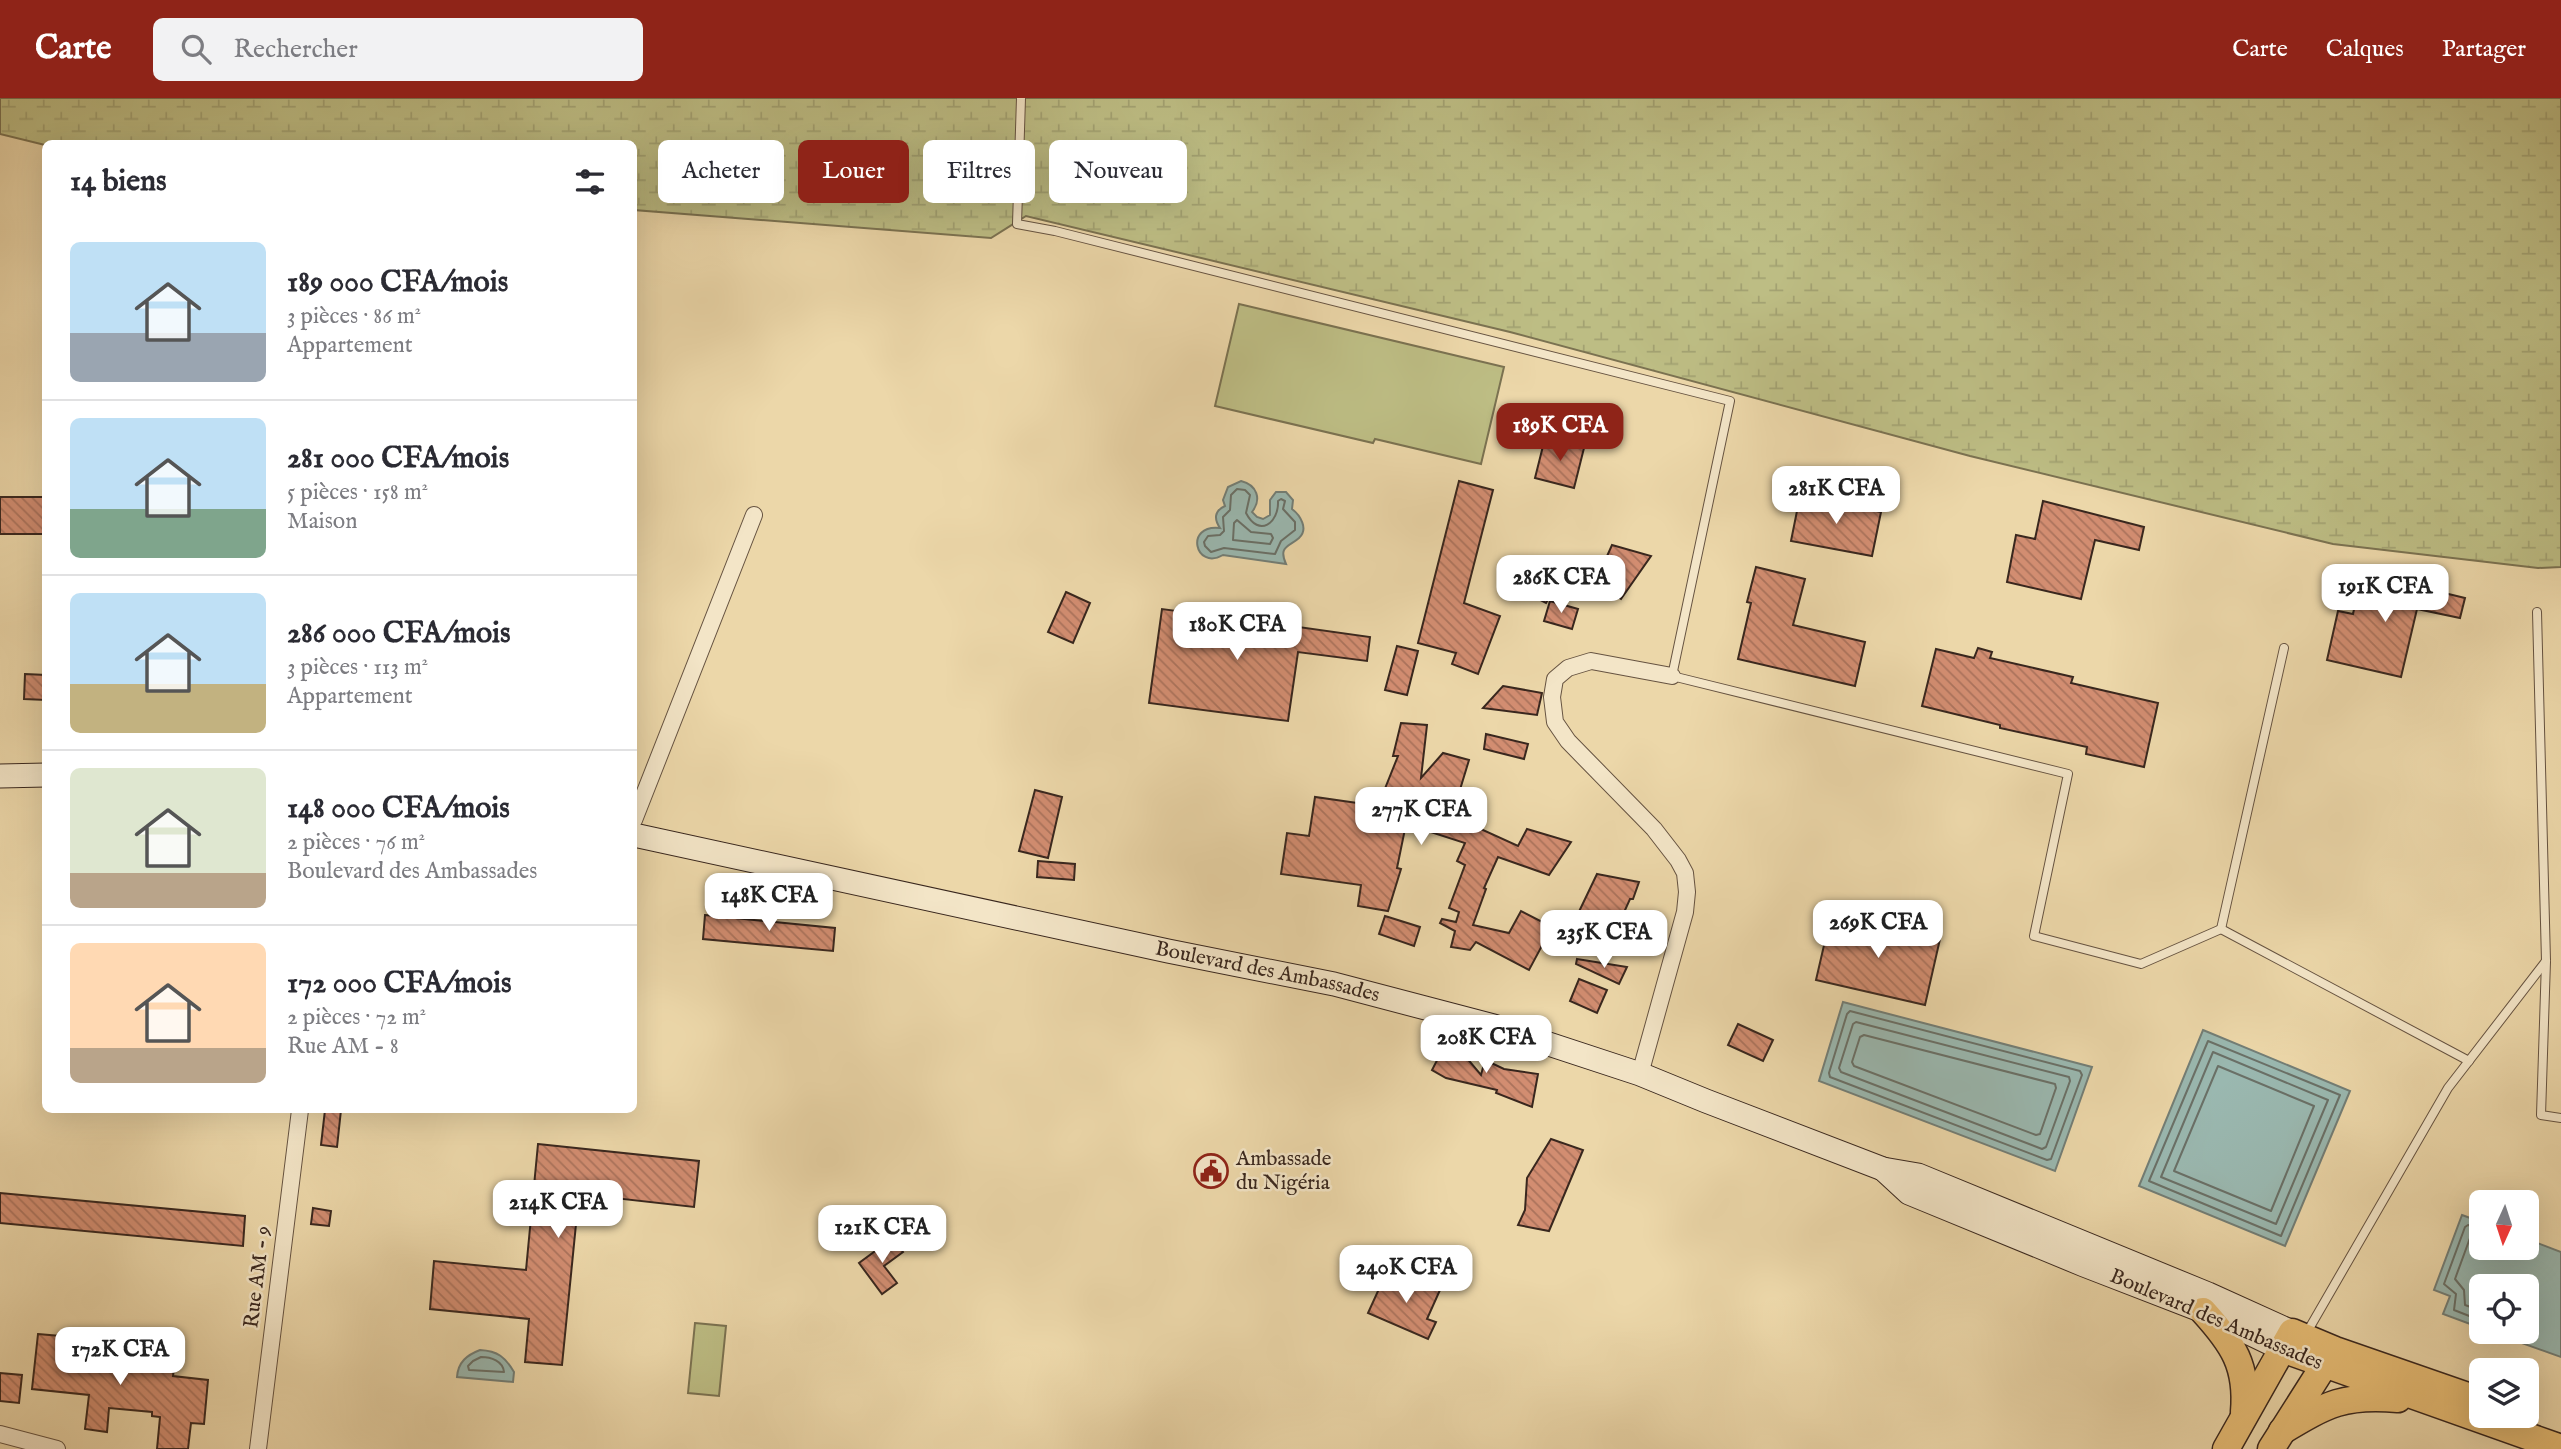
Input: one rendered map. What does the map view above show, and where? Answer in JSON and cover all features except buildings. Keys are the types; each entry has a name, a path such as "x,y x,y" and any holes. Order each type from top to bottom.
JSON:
{"main road":[{"path":"0,776 42,775"},
{"name":"Boulevard des Ambassades","path":"637,836 1334,984 1494,1026 1640,1074 1883,1169 1917,1175 2208,1294 2330,1358 2429,1403 2561,1448"},
{"name":"Boulevard des Ambassades","path":"1883,1169 1909,1193 2203,1311 2293,1339"},
{"path":"2203,1311 2235,1350 2244,1381 2244,1415"},
{"path":"2226,1449 2244,1415 2293,1339"},
{"name":"Boulevard des Ambassades","path":"2330,1358 2469,1397"},
{"path":"2276,1440 2330,1358"},
{"path":"2276,1440 2321,1408 2352,1398 2396,1398 2429,1403"},
{"path":"2539,1422 2561,1430"}],"street":[{"path":"637,812 754,515"},
{"path":"1640,1074 1685,912 1685,873 1654,828 1568,741 1555,722 1552,697 1555,679 1568,668 1591,661 1672,676"},
{"name":"Rue AM - 9","path":"258,1449 300,1113"},
{"path":"0,1434 57,1449"}],"lane":[{"path":"1021,98 1017,224 1080,237 1730,401 1672,676 2068,774 2034,936 2141,964 2221,929"},
{"path":"2537,612 2546,961 2541,1115 2561,1118"},
{"path":"2221,929 2284,648"},
{"path":"2221,929 2469,1061"},
{"path":"2293,1339 2448,1088 2546,961"}],"green space":[{"path":"0,98 2561,98 2561,567 2538,568 2333,544 1970,456 1510,332 1026,216 991,238 637,210 637,140 42,140 42,144 0,134"},
{"path":"1239,304 1504,367 1481,464 1375,439 1373,443 1215,406"},
{"path":"695,1323 726,1326 719,1396 688,1393"}],"water":[{"path":"1241,481 1251,486 1256,493 1257,502 1252,512 1257,517 1263,519 1270,515 1270,500 1276,492 1286,492 1293,500 1292,509 1300,518 1303,531 1299,538 1284,550 1286,564 1223,555 1213,558 1200,552 1198,539 1201,533 1220,528 1216,516 1225,506 1223,500 1228,487"},
{"path":"1843,1002 2092,1067 2055,1171 1819,1081"},
{"path":"2203,1030 2350,1091 2285,1246 2139,1186"},
{"path":"2462,1215 2469,1218 2469,1260 2539,1260 2539,1244 2561,1252 2561,1357 2525,1344 2539,1344 2539,1274 2469,1274 2469,1324 2443,1314 2450,1296 2434,1290"},
{"path":"480,1350 496,1353 504,1359 514,1372 513,1382 457,1377 464,1360"}],"place":[{"name":"Ambassade du Nigéria","path":"1211,1171"}]}
